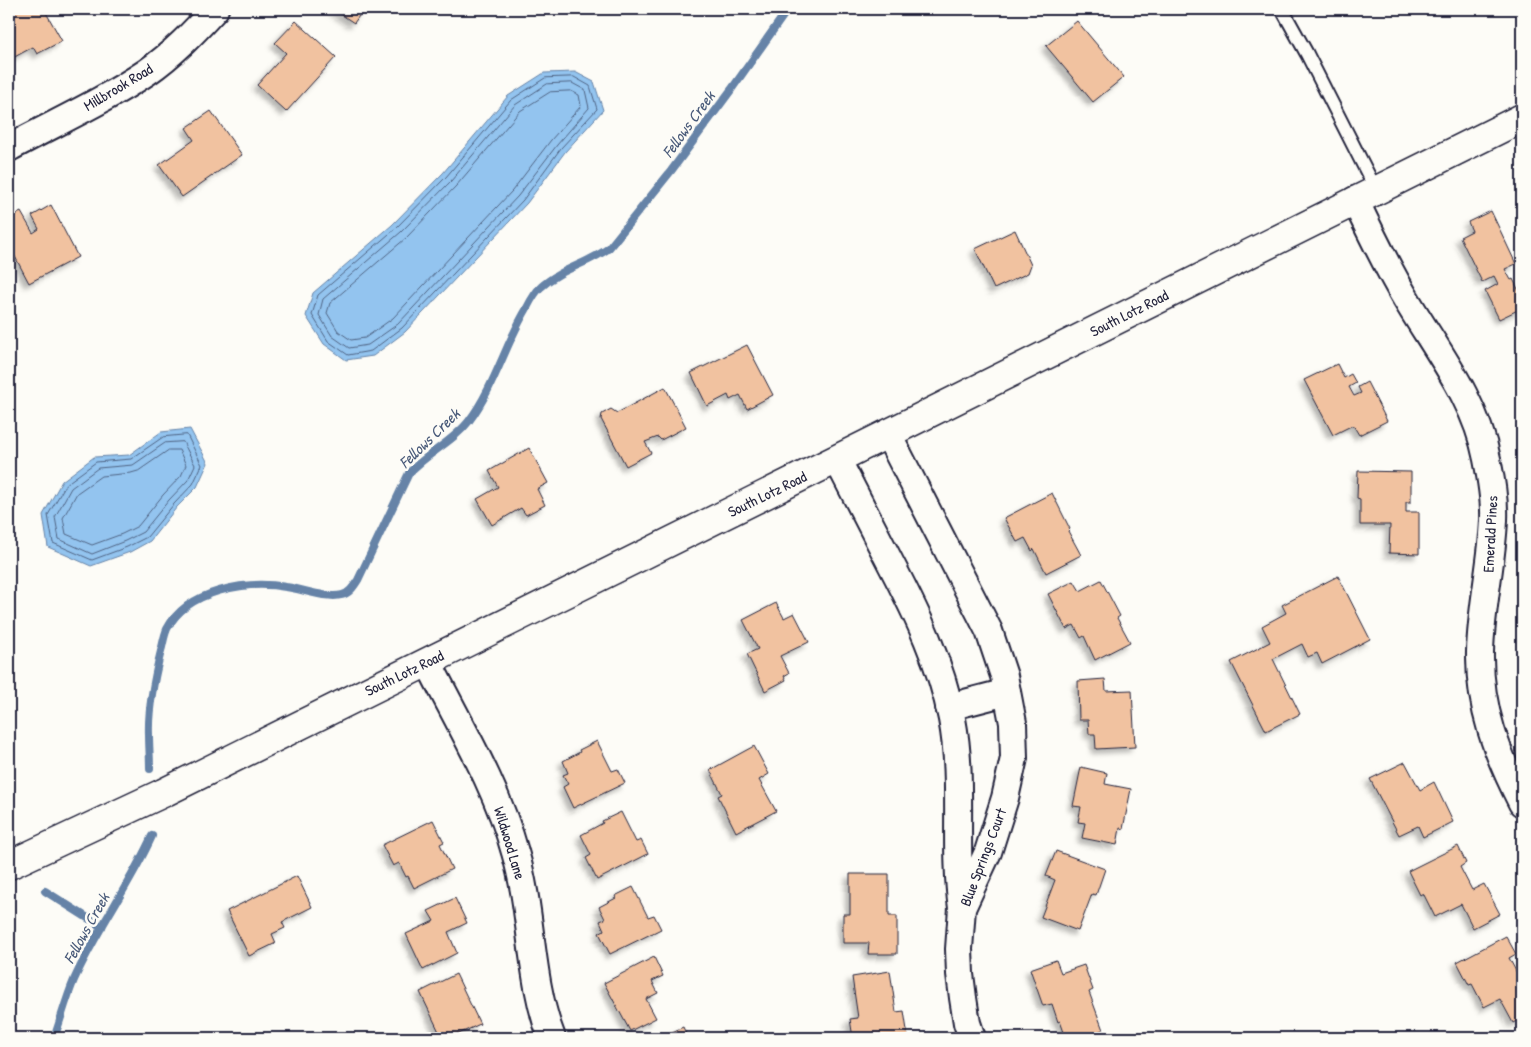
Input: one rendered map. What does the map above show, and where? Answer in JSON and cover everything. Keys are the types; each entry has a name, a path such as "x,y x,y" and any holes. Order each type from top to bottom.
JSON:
{"street":[{"name":"Millbrook Road","path":"9,148 122,88 149,71 187,39 215,9"},
{"name":"South Lotz Road","path":"9,865 428,662 1522,118"},
{"name":"Emerald Pines","path":"1366,195 1388,267 1452,371 1466,398 1487,457 1494,518 1480,651 1481,679 1492,735 1501,760 1522,803"},
{"name":"Blue Springs Court","path":"888,434 989,631 1004,676 1013,723 1014,758 1005,798 988,852 962,908 959,949 960,974 972,1038"},
{"path":"837,459 921,622 940,670 949,706 958,758 958,878 962,908"},
{"name":"Wildwood Lane","path":"428,662 492,788 505,820 518,861 542,1009 552,1038"},
{"path":"949,706 1007,692"}],"lane":[{"path":"1282,9 1307,54 1366,195"}],"water":[{"path":"575,72 594,82 603,110 565,152 527,203 405,332 373,356 346,360 324,344 306,316 313,293 392,225 443,173 508,96 544,73"},
{"path":"190,429 208,463 197,487 177,507 150,541 130,552 91,566 48,547 43,515 62,481 94,457 129,455 161,432"}],"building":[{"path":"9,9 44,9 62,41 37,54 33,47 9,60"},
{"path":"333,9 364,9 354,23"},
{"path":"296,21 336,57 286,112 257,85 286,53 275,43"},
{"path":"1077,21 1124,77 1093,102 1046,46"},
{"path":"211,111 242,155 182,197 159,165 194,140 186,128"},
{"path":"51,205 78,257 29,283 11,249 9,250 9,218 21,212 33,233 39,229 32,216"},
{"path":"1491,211 1516,264 1505,269 1511,280 1513,279 1522,297 1522,308 1499,319 1485,291 1498,284 1494,276 1482,282 1460,237 1472,231 1468,222"},
{"path":"1015,230 1031,265 1028,273 994,289 975,249"},
{"path":"747,345 773,395 747,409 740,395 730,400 728,395 707,406 691,373"},
{"path":"1337,364 1344,378 1351,374 1356,383 1349,387 1354,396 1361,393 1358,387 1367,382 1387,421 1359,435 1353,425 1333,435 1304,380"},
{"path":"665,387 686,427 661,440 658,437 645,442 651,453 626,466 601,419 602,414 611,409 617,413"},
{"path":"529,448 548,483 537,489 545,505 526,515 521,508 492,525 477,499 498,487 489,471"},
{"path":"1358,471 1411,472 1411,502 1406,502 1406,512 1419,512 1419,554 1389,553 1390,525 1360,525 1360,499 1357,498"},
{"path":"1052,493 1070,529 1068,531 1081,555 1046,573 1034,549 1032,551 1025,538 1017,542 1004,518"},
{"path":"1338,576 1370,639 1322,664 1317,653 1308,657 1302,644 1273,659 1300,714 1266,731 1231,662 1270,642 1262,626 1286,613 1282,605"},
{"path":"1101,580 1120,616 1117,618 1130,642 1095,660 1084,636 1081,638 1074,625 1066,629 1048,594 1074,581 1080,591"},
{"path":"776,603 784,618 794,613 809,642 780,656 789,673 784,676 786,680 765,691 747,654 758,649 743,620"},
{"path":"1105,679 1106,691 1132,690 1135,747 1096,749 1095,734 1089,734 1088,720 1079,720 1078,681"},
{"path":"597,741 612,771 618,769 625,783 573,808 563,787 568,784 563,775 568,773 563,761"},
{"path":"754,746 769,774 759,780 776,811 736,832 718,796 722,794 710,770"},
{"path":"1405,762 1420,790 1434,782 1453,822 1423,837 1418,826 1399,835 1370,779"},
{"path":"1081,767 1107,773 1105,784 1131,789 1123,829 1120,828 1117,845 1082,838 1085,823 1078,822 1081,807 1073,806"},
{"path":"621,812 636,842 641,840 648,854 597,880 586,858 591,855 581,835 603,823 602,821"},
{"path":"433,820 444,842 440,844 452,869 414,888 399,863 393,866 382,845"},
{"path":"1458,846 1466,863 1460,867 1472,890 1484,884 1500,914 1473,928 1461,904 1435,917 1423,893 1420,895 1408,871"},
{"path":"1056,851 1105,869 1096,895 1092,894 1078,931 1041,917 1055,880 1046,876"},
{"path":"850,874 889,874 889,916 897,916 897,954 868,954 869,943 843,943 843,914 850,914"},
{"path":"297,876 312,907 282,922 285,928 272,934 276,943 249,956 227,911"},
{"path":"633,887 648,917 654,915 661,929 610,954 599,933 604,930 600,921 605,919 599,907"},
{"path":"455,898 467,923 448,932 457,953 423,970 406,934 434,921 428,911"},
{"path":"1506,936 1516,954 1509,958 1517,973 1522,970 1522,1018 1513,1023 1500,999 1484,1007 1472,984 1469,985 1457,962"},
{"path":"654,957 663,976 652,981 658,993 646,999 656,1018 630,1031 604,983"},
{"path":"1056,960 1061,973 1084,965 1093,990 1089,992 1103,1030 1080,1038 1066,1038 1052,1004 1043,1006 1030,969"},
{"path":"890,971 896,1012 904,1011 908,1037 853,1038 850,1019 858,1018 852,977"},
{"path":"456,974 480,1024 450,1038 442,1038 420,992"},
{"path":"683,1027 688,1038 659,1038"}],"waterway":[{"name":"Fellows Creek","path":"150,769 149,725 152,692 165,634 176,616 189,605 203,597 236,587 271,585 329,596 345,594 352,589 409,473 469,421 486,395 519,323 536,292 557,276 609,248 671,171 788,9"},
{"name":"Fellows Creek","path":"54,1038 71,987 83,961 134,872 152,836"},
{"path":"45,891 102,927"}]}
